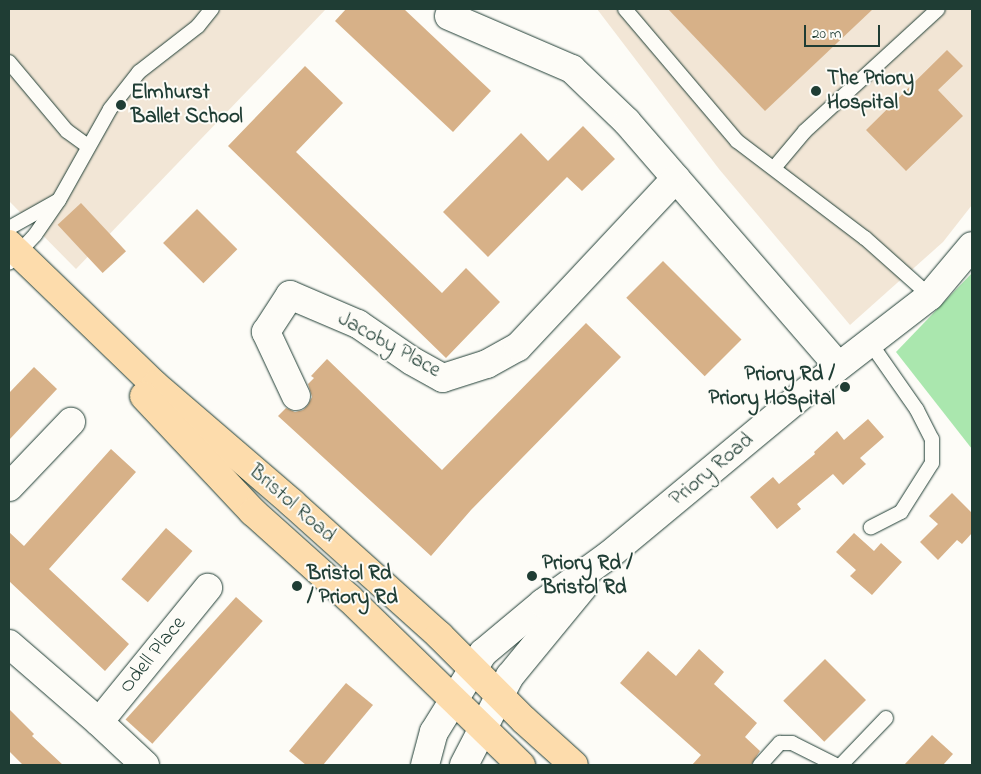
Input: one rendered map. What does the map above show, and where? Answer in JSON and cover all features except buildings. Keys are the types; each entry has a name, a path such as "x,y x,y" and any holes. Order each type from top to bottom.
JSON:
{"highway":[{"name":"Bristol Road","path":"11,257 292,503 473,668 574,765"},
{"name":"Bristol Road","path":"11,257 150,401 253,512 349,598 521,765"}],"street":[{"path":"449,16 572,69 627,122 838,366"},
{"name":"Jacoby Place","path":"296,396 266,332 290,296 358,324 412,361 443,378 487,364 518,348 676,178"},
{"name":"Priory Road","path":"425,765 434,732 483,653 543,603 608,556 838,366 870,344 930,296 972,246"},
{"path":"9,486 71,422"},
{"name":"Priory Road","path":"464,765 510,676 608,556"},
{"name":"Odell Place","path":"99,722 208,588"},
{"path":"9,644 99,722 145,765"}],"lane":[{"path":"11,257 35,235 59,200 110,109 139,72 198,26 212,9"},
{"path":"625,9 737,141 865,238 930,296"},
{"path":"774,168 805,131 938,9"},
{"path":"9,62 67,131 88,146"},
{"path":"9,228 59,200"},
{"path":"870,344 917,410 932,439 932,463 901,512 871,527"},
{"path":"841,765 886,718"},
{"path":"760,765 780,743 792,743 836,765"}],"shaded area":[{"name":"Elmhurst Ballet School","path":"9,9 326,9 76,269 9,201"},
{"name":"The Priory Hospital","path":"597,9 972,9 972,205 943,242 850,325 719,169"}],"green space":[{"path":"972,273 972,449 896,352"}],"place":[{"name":"The Priory Hospital","path":"816,91"},
{"name":"Elmhurst Ballet School","path":"121,105"},
{"name":"Priory Rd / Priory Hospital","path":"845,387"},
{"name":"Priory Rd / Bristol Rd","path":"532,576"},
{"name":"Bristol Rd / Priory Rd","path":"297,586"}]}
